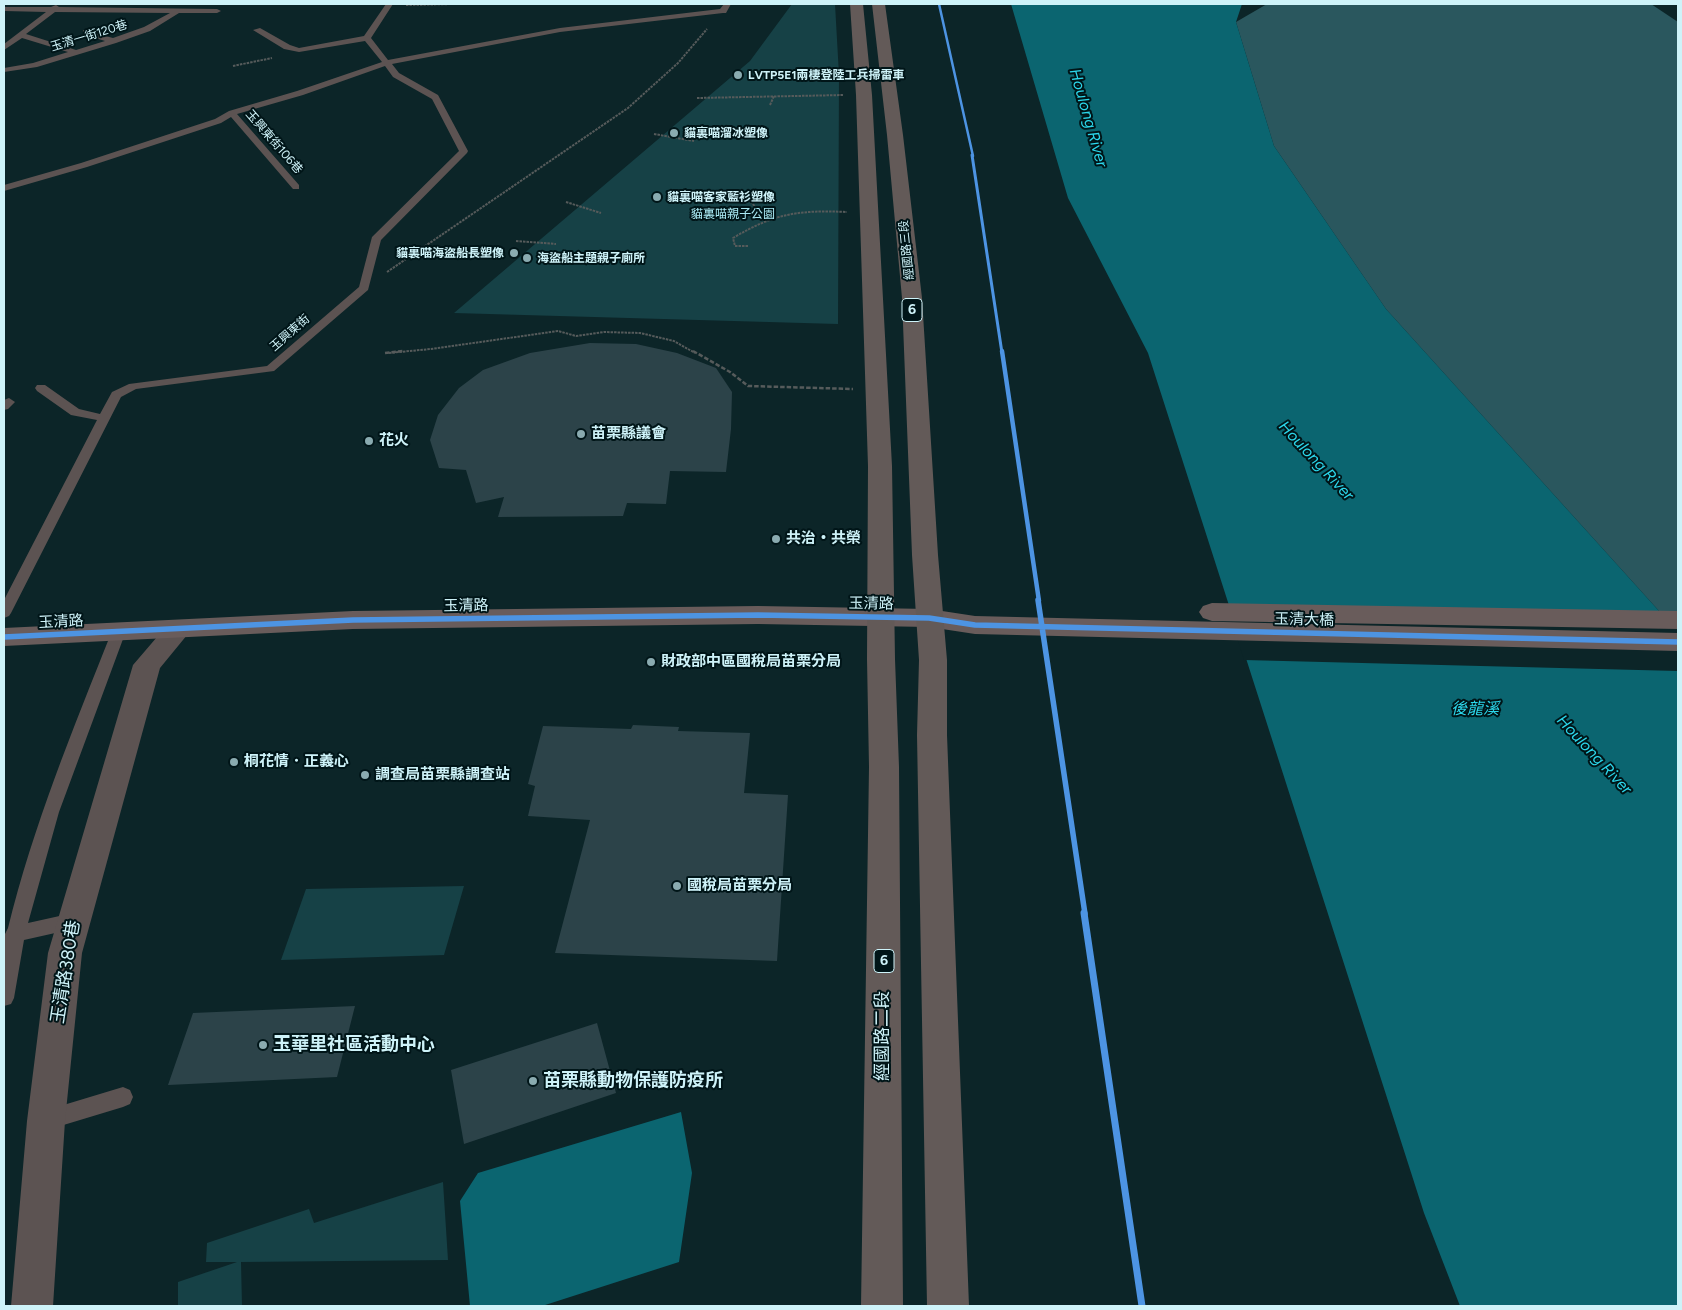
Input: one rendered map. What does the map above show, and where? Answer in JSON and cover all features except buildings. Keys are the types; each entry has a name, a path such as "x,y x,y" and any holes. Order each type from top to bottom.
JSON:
{"main road":[{"name":"6","path":"856,4 864,95 880,466 882,616"},
{"name":"經國路三段","path":"878,4 895,135 912,298 929,618"},
{"name":"經國路二段","path":"882,616 884,767 882,1306"},
{"name":"6","path":"929,618 933,660 932,735 948,1306"}],"street":[{"name":"玉清路","path":"4,637 353,620 758,615 929,618"},
{"name":"玉清大橋","path":"929,618 974,616 1678,620"},
{"name":"玉清大橋","path":"974,616 1678,642"},
{"name":"玉清路380巷","path":"32,1306 46,1121 65,953 147,665 179,628"}],"lane":[{"path":"257,30 287,47 299,50 367,38 388,4"},
{"path":"4,9 57,6 176,12 217,11"},
{"path":"4,48 57,6"},
{"path":"4,188 84,165 218,121 232,112 300,93 386,63 560,30 725,7"},
{"name":"玉清一街120巷","path":"4,70 34,65 113,41 147,29 176,12"},
{"path":"86,32 113,41"},
{"path":"21,34 76,52"},
{"path":"364,288 376,239 464,151 435,97 396,75 367,38"},
{"name":"玉興東街106巷","path":"232,112 296,187"},
{"name":"玉興東街","path":"4,613 116,395 133,386 270,369 364,288"},
{"path":"41,388 75,412 104,418"},
{"path":"4,998 14,934 46,824 118,631"},
{"path":"14,934 74,921"},
{"path":"46,1121 123,1098"}],"path":[{"path":"388,4 454,4"},
{"path":"364,288 628,108 678,63 725,7"},
{"path":"697,98 846,94"},
{"path":"770,105 774,96"},
{"path":"654,134 694,141"},
{"path":"748,199 767,219"},
{"path":"566,202 600,212"},
{"path":"748,246 735,246 733,238 767,219 806,210 850,212"},
{"path":"516,241 556,244"},
{"path":"385,353 431,349 558,331 576,336 604,332 640,333 674,341 730,372 748,386 853,389"}],"green space":[{"name":"貓裏喵親子公園","path":"792,4 835,4 839,75 838,324 454,313 750,61"},
{"path":"464,886 444,955 281,960 306,889"},
{"path":"443,1182 448,1260 241,1262 242,1306 178,1306 178,1282 237,1262 206,1262 207,1243 309,1209 314,1223"}],"shaded area":[{"path":"1267,4 1651,4 1678,22 1678,632 1386,309 1274,146 1236,22"}],"water":[{"name":"後龍溪","path":"1011,4 1242,4 1236,22 1274,146 1386,309 1678,632 1678,1306 1460,1306 1424,1213 1148,353 1068,198"},
{"path":"681,1112 692,1173 679,1262 542,1306 470,1306 460,1201 478,1173"}],"pier":[{"path":"1227,606 1666,615 1678,628 1678,671 1244,660"}],"cycle path":[{"path":"939,4 975,167 1142,1306"},
{"path":"4,637 353,620 758,615 929,618 975,625 1678,642"}],"place":[{"name":"LVTP5E1兩棲登陸工兵掃雷車","path":"738,75"},
{"name":"貓裏喵溜冰塑像","path":"674,133"},
{"name":"貓裏喵客家藍衫塑像","path":"657,197"},
{"name":"貓裏喵海盜船長塑像","path":"514,253"},
{"name":"海盜船主題親子廁所","path":"527,258"},
{"name":"苗栗縣議會","path":"581,434"},
{"name":"花火","path":"369,441"},
{"name":"共治‧共榮","path":"776,539"},
{"name":"財政部中區國稅局苗栗分局","path":"651,662"},
{"name":"桐花情．正義心","path":"234,762"},
{"name":"調查局苗栗縣調查站","path":"365,775"},
{"name":"國稅局苗栗分局","path":"677,886"},
{"name":"玉華里社區活動中心","path":"263,1045"},
{"name":"苗栗縣動物保護防疫所","path":"533,1081"}],"water label":[{"name":"Houlong River","path":"1088,118"},
{"name":"Houlong River","path":"1316,461"},
{"name":"Houlong River","path":"1594,755"}]}
